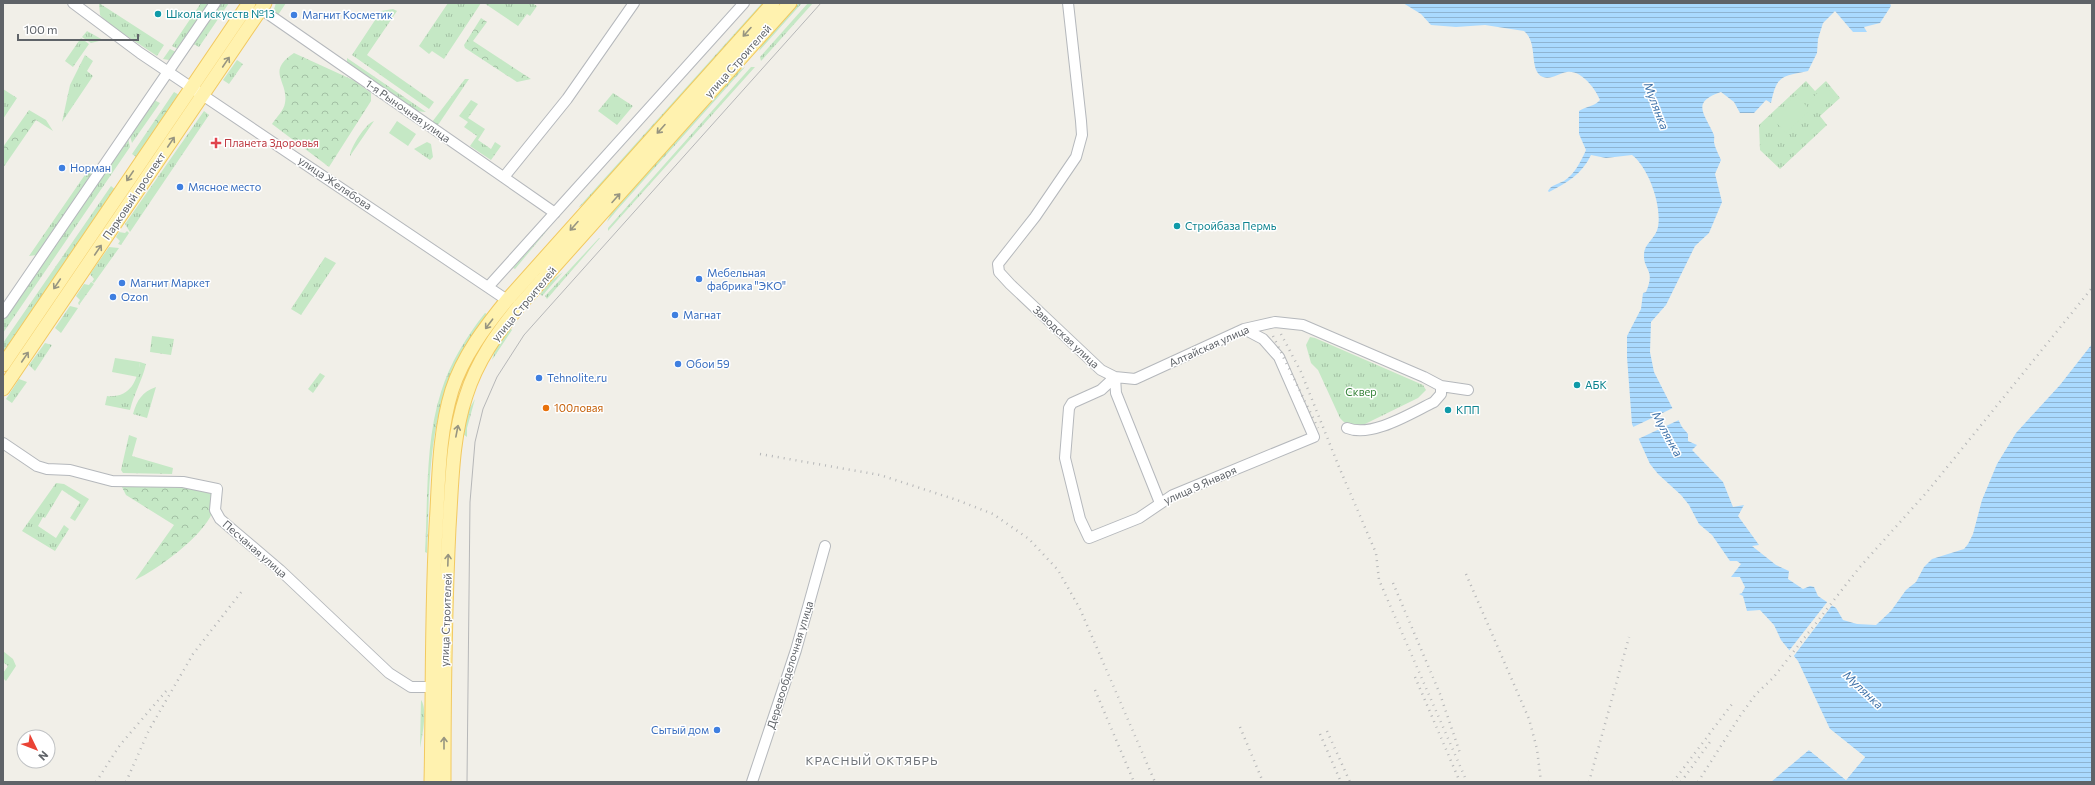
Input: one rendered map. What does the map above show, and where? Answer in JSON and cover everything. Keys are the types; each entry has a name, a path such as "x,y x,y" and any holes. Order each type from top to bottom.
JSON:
{"main road":[{"name":"Парковый проспект","path":"3,365 249,3"},
{"name":"улица Строителей","path":"431,782 434,557 442,433 452,389 463,364 478,339 507,300 773,3"},
{"name":"улица Строителей","path":"444,782 448,558 456,438 466,394 476,370 489,346 520,306 790,3"},
{"name":"Парковый проспект","path":"3,389 263,6"},
{"name":"улица Желябова","path":"507,300 520,306"}],"street":[{"name":"улица Желябова","path":"73,3 140,53 192,86 507,300"},
{"path":"3,313 216,3"},
{"path":"504,177 567,99 634,3"},
{"path":"488,287 744,3"},
{"name":"Заводская улица","path":"1068,3 1081,121 1082,135 1079,150 1069,168 1035,217 998,264 999,272 1102,370 1115,377"},
{"name":"1-я Рыночная улица","path":"263,6 555,213"},
{"name":"Алтайская улица","path":"1115,377 1135,379 1244,329 1275,322 1303,325 1441,386"},
{"name":"улица 9 Января","path":"1115,377 1101,390 1070,405 1065,458 1080,519 1089,538 1139,518 1149,512 1160,502 1173,495 1314,437 1279,357 1263,339 1244,329"},
{"path":"1115,377 1116,393 1160,502"},
{"path":"1347,428 1365,432 1376,429 1434,402 1441,394 1441,386 1468,390"},
{"name":"Песчаная улица","path":"3,442 37,466 47,470 70,470 112,481 183,482 217,489 216,510 220,519 280,570 389,673 411,686 433,687"},
{"name":"Деревообделочная улица","path":"752,782 796,650 825,546"}],"green space":[{"path":"99,3 164,45 157,56 106,22 100,15"},
{"path":"201,3 210,3 178,49 172,46"},
{"path":"219,3 229,3 199,47 192,43"},
{"path":"276,3 286,3 278,15 274,9"},
{"path":"448,3 481,3 444,59 432,51 429,54 419,46"},
{"path":"484,3 532,3 537,6 530,16 527,14 518,26"},
{"path":"762,3 765,3 588,200 578,208"},
{"path":"799,3 802,3 759,51 762,43"},
{"path":"808,3 813,3 761,61 760,57"},
{"path":"393,9 397,11 367,55 434,102 429,109 352,55 381,11"},
{"path":"481,18 487,22 473,41 531,79 517,82 465,48 464,45"},
{"path":"87,31 103,40 91,43 82,37"},
{"path":"81,38 89,44 73,67 65,61"},
{"path":"170,49 176,52 169,60 163,59"},
{"path":"294,53 353,80 371,93 371,101 329,167 272,124 282,111 285,103 284,89 279,71 285,60"},
{"path":"85,55 93,61 87,71 93,76 62,122 70,85"},
{"path":"347,58 426,112 415,111 347,62"},
{"path":"237,60 243,64 229,84 223,80"},
{"path":"745,67 607,222 611,213 737,72"},
{"path":"751,67 755,67 608,231 608,228"},
{"path":"465,79 469,79 438,125 432,122"},
{"path":"1806,81 1815,91 1826,81 1840,98 1820,116 1827,125 1780,169 1760,150 1759,125"},
{"path":"1825,86 1834,96 1819,109 1810,100"},
{"path":"3,89 17,98 3,119"},
{"path":"174,92 181,96 139,159 132,154"},
{"path":"613,93 633,106 617,125 598,111"},
{"path":"1796,95 1810,110 1786,133 1772,118"},
{"path":"154,100 160,103 132,143 130,136"},
{"path":"471,100 478,104 468,118 485,129 478,140 491,149 495,142 501,146 491,160 470,146 477,136 464,127 468,122 459,116"},
{"path":"29,110 46,120 53,131 36,120 3,168 3,147"},
{"path":"204,111 209,115 130,232 125,224"},
{"path":"374,121 350,156 359,136 367,126"},
{"path":"397,121 416,134 408,146 389,133"},
{"path":"128,138 130,147 3,333 3,321"},
{"path":"427,142 431,144 433,157 430,160 414,149"},
{"path":"91,166 94,172 37,255 29,256"},
{"path":"111,186 117,191 3,357 3,343"},
{"path":"550,227 515,269 513,268"},
{"path":"127,231 129,233 121,245 118,244 120,241 116,237 119,232 125,233"},
{"path":"600,238 547,299 545,296"},
{"path":"109,247 119,248 94,283 92,282 94,279 90,274"},
{"path":"325,257 336,263 301,315 291,309"},
{"path":"563,272 542,296 540,294 551,281"},
{"path":"91,282 94,284 79,305 78,303 80,300 76,296 84,284 89,285"},
{"path":"70,306 78,308 61,333 55,328"},
{"path":"485,313 487,314 468,342 453,370 443,398 436,428 432,457 429,488 427,553 425,552 428,471 432,430 436,411 441,392 454,361 471,331"},
{"path":"510,328 512,330 492,360 496,347"},
{"path":"152,336 174,339 171,355 150,352"},
{"name":"Сквер","path":"1310,337 1423,385 1426,390 1418,398 1365,424 1355,426 1345,423 1340,418 1318,370 1311,363 1306,345"},
{"path":"45,343 52,345 35,371 29,365"},
{"path":"115,358 140,362 138,377 112,372"},
{"path":"140,362 146,364 130,410 105,405 107,396 121,394 131,387 137,376"},
{"path":"320,373 325,376 313,393 308,389"},
{"path":"19,379 27,382 12,403 6,399"},
{"path":"156,387 147,418 133,414 141,397 147,391"},
{"path":"475,399 467,428 467,437 463,434 467,413"},
{"path":"129,435 137,438 132,456 173,468 172,474 123,473 121,470"},
{"path":"56,483 64,484 89,499 75,521 70,518 80,502 62,490 45,518 43,517 38,526 56,538 64,525 69,529 55,551 22,531"},
{"path":"122,487 187,487 212,494 212,513 207,522 189,542 155,569 135,580 174,525 126,495"},
{"path":"3,651 13,659 16,666 6,681 3,678 3,673 8,666 3,662"},
{"path":"421,700 423,704 424,716 420,748"}],"water":[{"name":"Мулянка","path":"1403,3 1890,3 1891,6 1880,23 1864,27 1867,32 1853,32 1835,11 1823,23 1818,39 1817,53 1808,71 1792,74 1782,78 1778,82 1771,103 1766,100 1754,113 1740,113 1734,102 1721,92 1706,100 1703,104 1702,109 1714,134 1714,142 1721,160 1715,174 1722,202 1709,233 1695,246 1666,305 1651,322 1650,352 1654,372 1682,427 1688,434 1688,441 1697,445 1692,450 1723,482 1733,507 1744,505 1738,516 1759,545 1752,546 1776,565 1789,571 1788,579 1803,589 1810,586 1814,587 1818,596 1836,608 1843,620 1857,624 1876,625 1891,611 1906,590 1916,582 1924,567 1932,559 1964,549 1968,544 1973,534 1982,500 1997,464 2016,433 2060,385 2092,344 2092,782 1771,782 1809,750 1846,780 1865,757 1830,729 1798,661 1781,640 1774,625 1760,610 1747,611 1743,596 1739,594 1742,593 1745,587 1740,577 1731,577 1741,564 1737,561 1730,561 1712,535 1699,524 1689,505 1681,495 1658,474 1650,464 1632,424 1627,336 1641,309 1643,293 1646,292 1649,284 1650,279 1644,260 1644,254 1646,247 1657,231 1659,218 1656,198 1649,178 1644,169 1632,155 1606,158 1591,155 1579,173 1549,192 1548,191 1551,187 1564,181 1571,175 1580,163 1586,150 1579,134 1579,111 1595,104 1600,100 1595,90 1582,77 1572,72 1567,72 1549,78 1538,74 1534,63 1531,42 1529,36 1524,31 1485,25 1456,27 1431,25 1421,14"}],"pier":[{"path":"1675,407 1681,419 1636,440 1631,428"},
{"path":"1828,601 1833,604 1793,657 1788,652"},
{"path":"1830,729 1865,757 1846,780 1809,750 1810,748 1846,777 1862,758 1829,730"}],"tram line":[{"path":"467,782 470,502 475,442 483,409 497,377 524,335 821,3"}],"railway":[{"path":"1698,782 1740,716 1756,694 1773,678 1859,568 1927,492 2092,288"},
{"path":"1281,334 1301,372 1339,467 1376,553 1379,580 1467,782"},
{"path":"1273,336 1318,428"},
{"path":"760,454 880,475 957,500 993,514 1029,539 1058,570 1080,609 1155,782"},
{"path":"1466,574 1529,719 1537,749 1541,782"},
{"path":"1393,583 1440,694 1460,753"},
{"path":"126,782 149,730 193,654 242,591"},
{"path":"1589,782 1629,637"},
{"path":"1415,677 1460,782"},
{"path":"96,782 120,745 167,690"},
{"path":"1095,690 1134,782"},
{"path":"1673,782 1732,704"},
{"path":"1240,727 1263,782"},
{"path":"1327,731 1350,782"},
{"path":"1320,734 1341,782"},
{"path":"1681,782 1710,742"}],"place":[{"name":"Школа искусств №13","path":"158,14"},
{"name":"Магнит Косметик","path":"294,15"},
{"name":"Планета Здоровья","path":"216,143"},
{"name":"Норман","path":"62,168"},
{"name":"Мясное место","path":"180,187"},
{"name":"Стройбаза Пермь","path":"1177,226"},
{"name":"Мебельная фабрика \"ЭКО\"","path":"699,279"},
{"name":"Магнит Маркет","path":"122,283"},
{"name":"Ozon","path":"113,297"},
{"name":"Магнат","path":"675,315"},
{"name":"Обои 59","path":"678,364"},
{"name":"Tehnolite.ru","path":"539,378"},
{"name":"АБК","path":"1577,385"},
{"name":"100ловая","path":"546,408"},
{"name":"КПП","path":"1448,410"},
{"name":"Сытый дом","path":"717,730"}],"district":[{"name":"КРАСНЫЙ ОКТЯБРЬ","path":"872,761"}]}
